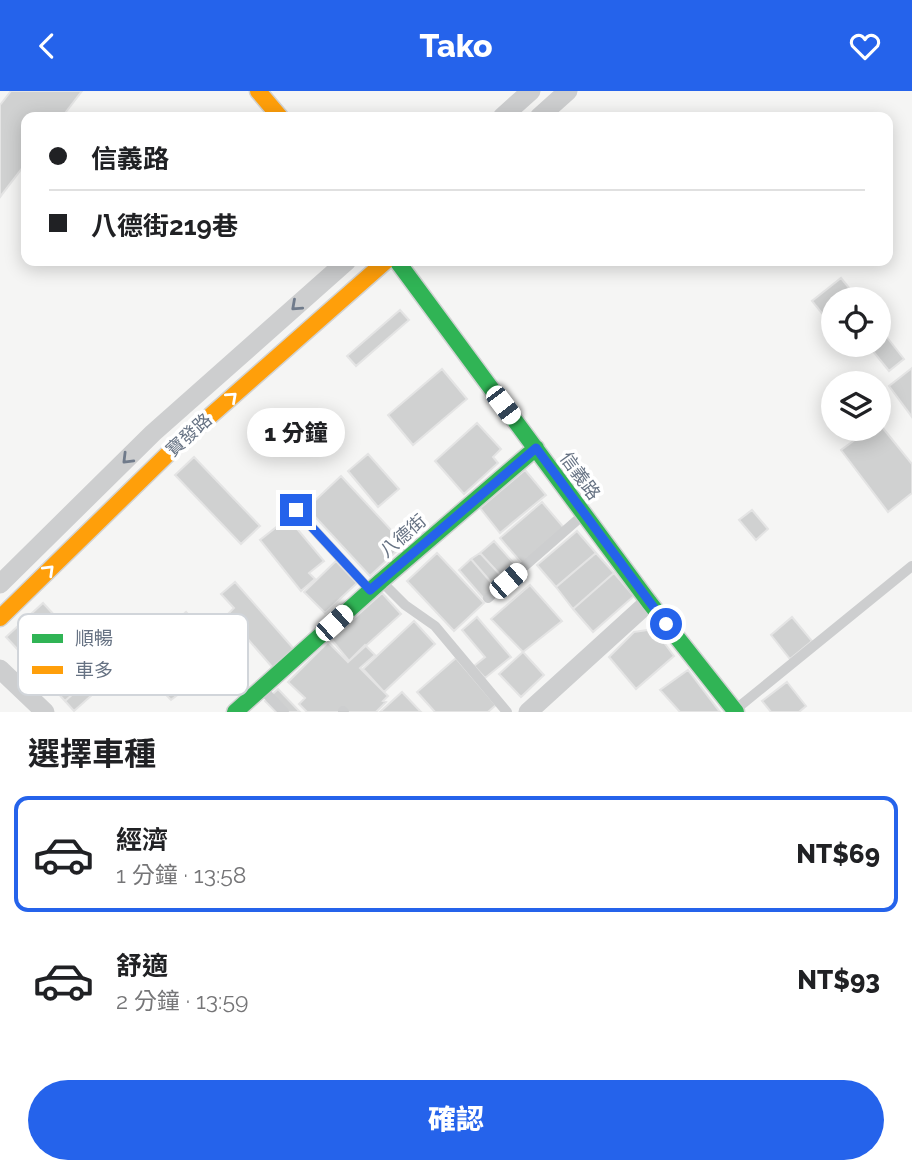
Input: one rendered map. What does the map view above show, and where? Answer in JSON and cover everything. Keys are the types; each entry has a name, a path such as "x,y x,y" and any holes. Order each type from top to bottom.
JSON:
{"street":[{"path":"258,91 276,112"},
{"path":"508,112 531,91"},
{"path":"545,112 568,91"},
{"name":"寶發路","path":"0,584 153,433 340,266"},
{"name":"寶發路","path":"0,618 175,447 380,266"},
{"name":"信義路","path":"400,266 422,299 649,602 735,711"},
{"name":"八德街","path":"235,712 376,585 536,448"},
{"path":"528,712 649,602"},
{"path":"0,669 18,686"},
{"path":"27,695 45,712"}],"lane":[{"path":"296,510 376,585 435,626 507,712"},
{"path":"488,598 584,514"},
{"path":"735,711 912,566"},
{"path":"261,688 284,712"}],"building":[{"path":"11,91 82,91 66,112 21,112 21,170 0,197 0,105"},
{"path":"841,278 848,287 830,287"},
{"path":"821,294 821,312 812,301"},
{"path":"400,310 409,320 356,366 347,356"},
{"path":"891,342 904,359 889,371 878,357 891,357"},
{"path":"912,368 912,417 891,389 891,384"},
{"path":"442,369 467,399 413,445 388,415"},
{"path":"477,423 501,449 493,457 498,463 464,494 435,461"},
{"path":"891,438 912,464 912,493 888,512 841,450 853,441 891,441"},
{"path":"368,454 399,489 378,507 348,471"},
{"path":"194,457 260,526 241,544 175,475"},
{"path":"525,470 546,495 500,533 480,508"},
{"path":"341,476 404,544 370,576 307,508"},
{"path":"542,502 565,529 524,566 500,538"},
{"path":"752,510 768,529 756,540 739,520"},
{"path":"288,518 324,561 309,573 315,579 301,591 260,540"},
{"path":"577,531 596,553 556,587 537,565"},
{"path":"494,541 518,568 505,580 480,553"},
{"path":"437,553 484,603 454,631 407,581"},
{"path":"480,553 505,580 496,588 471,559"},
{"path":"596,553 614,573 573,609 556,587"},
{"path":"471,559 496,588 484,599 459,570"},
{"path":"336,561 357,583 325,613 304,592"},
{"path":"614,573 634,596 593,632 573,609"},
{"path":"235,582 294,649 273,668 248,639 248,614 228,614 234,608 221,594"},
{"path":"530,585 562,621 523,652 491,619"},
{"path":"382,593 401,614 349,661 331,639"},
{"path":"43,603 53,614 31,614"},
{"path":"477,617 511,657 485,678 474,666 485,657 462,630"},
{"path":"792,617 812,641 790,659 771,635"},
{"path":"414,621 435,644 384,692 363,669"},
{"path":"18,626 18,650 6,637"},
{"path":"654,629 674,656 636,689 609,657 634,632"},
{"path":"328,642 348,662 365,645 375,655 360,668 388,696 376,712 307,712 299,704 305,698 288,682"},
{"path":"523,652 544,675 521,697 499,674"},
{"path":"456,658 496,705 488,712 435,712 417,692"},
{"path":"688,670 720,712 680,712 660,690"},
{"path":"787,682 806,706 799,712 771,712 762,701"},
{"path":"278,689 300,712 276,712 265,701"},
{"path":"402,692 421,712 380,712"},
{"path":"60,695 72,695 65,701"},
{"path":"72,695 92,695 74,711 65,701"}],"traffic: fast":[{"path":"401,266 649,602 736,712"},
{"path":"235,712 381,581 536,448"}],"traffic: slow":[{"path":"258,91 276,112"},
{"path":"0,618 175,447 380,266"}],"route":[{"path":"296,510 370,590 536,448 666,624"}]}
